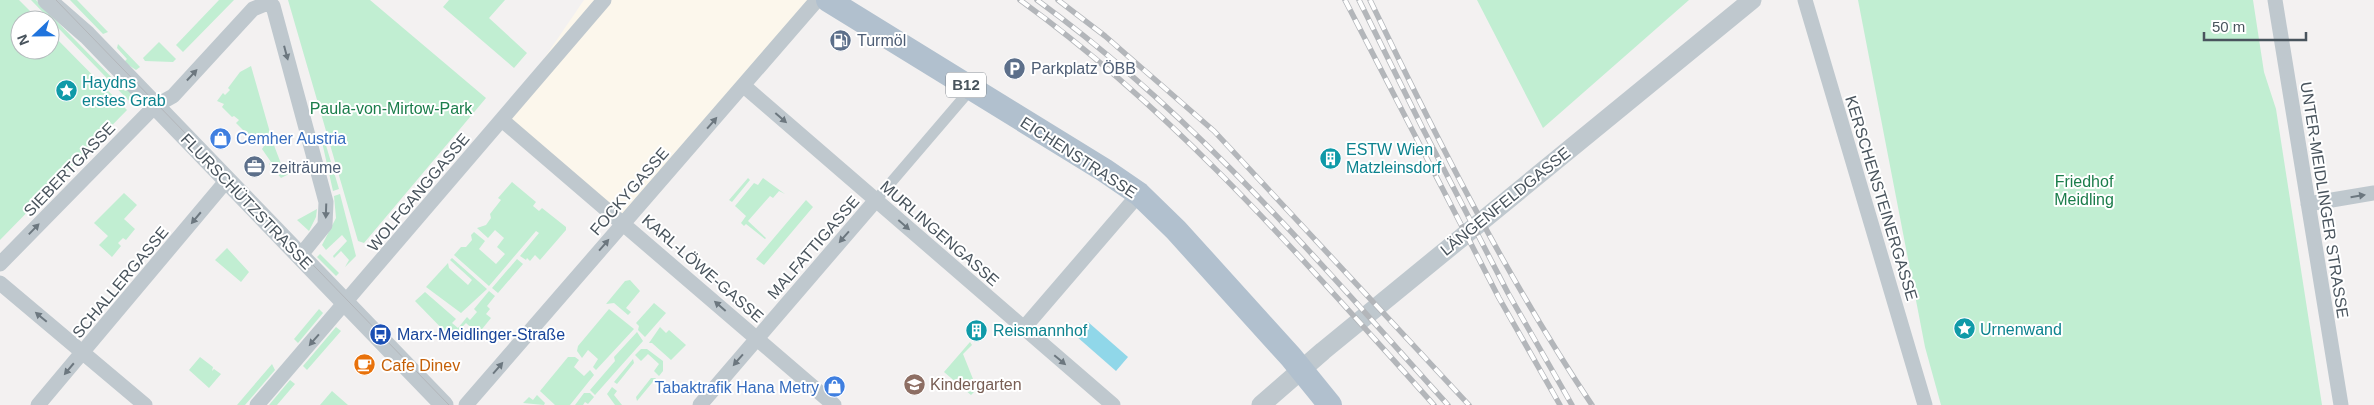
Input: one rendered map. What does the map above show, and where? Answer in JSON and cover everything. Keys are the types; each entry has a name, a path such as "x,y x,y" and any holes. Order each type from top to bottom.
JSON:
{"main road":[{"name":"EICHENSTRASSE","path":"828,0 1104,170 1138,194 1176,230 1301,369 1330,405"}],"street":[{"name":"FLURSCHÜTZSTRASSE","path":"47,0 87,36 444,405"},
{"path":"61,0 87,36"},
{"name":"WOLFGANGGASSE","path":"257,405 346,304 604,0"},
{"name":"FOCKYGASSE","path":"466,405 817,0"},
{"name":"LÄNGENFELDGASSE","path":"1261,405 1301,369 1752,0"},
{"name":"KERSCHENSTEINERGASSE","path":"1805,0 1925,405"},
{"name":"UNTER-MEIDLINGER STRASSE","path":"2274,0 2341,405"},
{"name":"SIEBERTGASSE","path":"0,264 155,106 173,96 253,9 264,4 273,6 326,202 325,225 300,256"},
{"name":"MURLINGENGASSE","path":"744,86 1113,405"},
{"name":"MALFATTIGASSE","path":"700,405 971,89"},
{"name":"KARL-LÖWE-GASSE","path":"502,120 834,405"},
{"name":"SCHALLERGASSE","path":"38,405 227,180"},
{"path":"2308,204 2374,193"},
{"path":"1023,329 1138,194"},
{"path":"0,282 145,405"}],"shaded area":[{"path":"584,0 821,0 623,223 502,120"}],"green space":[{"path":"0,0 19,0 29,10 10,10 10,60 60,60 60,42 127,110 0,240"},
{"path":"31,0 36,0 46,10 41,10"},
{"path":"70,0 77,0 108,32 103,34"},
{"path":"219,0 234,0 183,52 176,45"},
{"name":"Paula-von-Mirtow-Park","path":"288,0 370,0 486,98 364,243 358,241"},
{"path":"449,0 505,0 489,18 527,53 514,68 443,7"},
{"path":"1477,0 1689,0 1543,128"},
{"name":"Friedhof Meidling","path":"1858,0 2253,0 2264,72 2276,109 2322,405 1941,405 1925,347"},
{"path":"60,25 125,91 128,90 137,99 132,104 60,30"},
{"path":"159,42 176,59 173,62 145,61 143,58"},
{"path":"118,44 140,67 136,70 124,62 127,59 117,48"},
{"path":"251,66 271,136 267,138 268,141 272,140 283,169 287,168 289,174 281,178 269,164 271,162 262,149 264,146 261,143 258,145 236,123 239,120 234,116 232,117 222,107 224,104 217,101 223,93 225,95 230,90 228,88 240,72"},
{"path":"322,142 325,142 339,189 333,191"},
{"path":"748,178 750,180 732,202 729,200"},
{"path":"763,178 785,194 779,191 773,198 770,196 748,221 765,239 746,224 744,226 741,223 746,216 735,206 754,183 758,185"},
{"path":"512,182 536,202 533,206 539,211 542,208 566,227 566,230 540,260 535,255 530,261 527,258 526,260 520,256 539,233 536,231 489,286 454,255 461,247 466,247 472,240 471,235 474,232 485,241 479,249 496,264 505,254 497,247 504,238 495,230 488,238 477,228 486,225 491,218 490,214 501,200 498,198"},
{"path":"124,193 137,205 124,219 135,229 126,240 123,238 118,243 121,246 112,257 99,245 108,236 94,223"},
{"path":"340,194 356,256 345,267 349,260 341,251 334,258 333,256 347,241 342,235 326,250 322,245 336,218 334,196"},
{"path":"806,200 813,207 764,265 756,259"},
{"path":"317,209 316,217 309,231 297,220"},
{"path":"227,248 249,272 241,282 215,260"},
{"path":"320,254 339,273 336,276 317,257"},
{"path":"452,258 487,289 461,313 426,287 448,263 449,268 468,285 472,280 450,260"},
{"path":"517,259 523,264 498,293 492,288"},
{"path":"630,280 640,291 626,308 631,312 628,315 614,303 606,304 625,281"},
{"path":"489,291 495,296 487,306 490,309 486,314 491,318 478,334 466,323 451,338 415,301 425,292 456,319 452,323 458,328 467,317 470,320 477,312 474,309"},
{"path":"654,303 666,313 645,337 638,330 639,326 636,323"},
{"path":"319,309 323,313 298,343 294,339"},
{"path":"609,309 634,329 596,370 593,367 598,359 588,350 582,358 577,351 578,346"},
{"path":"336,327 341,331 307,370 303,366"},
{"path":"660,327 666,333 669,330 686,345 671,360 652,343 649,343"},
{"path":"637,332 643,341 595,395 590,390 615,361 614,357"},
{"path":"970,342 972,345 963,354 977,389 971,395 944,372"},
{"path":"641,349 647,349 663,361 663,371 659,376 654,371 659,364 648,354 641,361 635,355"},
{"path":"200,357 213,367 212,371 214,369 221,374 209,388 189,370"},
{"path":"568,357 575,357 579,360 574,367 584,376 590,370 594,375 570,405 555,405 540,391"},
{"path":"633,359 634,363 617,384 614,382"},
{"path":"272,364 275,370 245,405 237,405"},
{"path":"651,378 656,378 637,401 636,397"},
{"path":"290,380 295,384 277,405 269,405"},
{"path":"612,387 617,391 614,395 622,405 615,405 607,394"},
{"path":"332,391 348,405 320,405"},
{"path":"584,393 590,393 594,397 588,404 585,402 583,405 575,405"},
{"path":"537,395 545,403 544,405 523,403 529,397 533,400"}],"water":[{"path":"1088,322 1128,357 1116,371 1076,336"}],"tram line":[{"path":"56,0 449,405"}],"railway":[{"path":"1020,0 1078,44 1186,140 1288,244 1434,405"},
{"path":"1037,0 1094,44 1149,91 1202,141 1303,244 1448,405"},
{"path":"1058,0 1105,36 1214,131 1469,405"},
{"path":"1345,0 1499,298 1560,405"},
{"path":"1359,0 1508,293 1572,405"},
{"path":"1370,0 1474,207 1530,307 1592,405"}],"place":[{"name":"Turmöl","path":"841,40"},
{"name":"Parkplatz ÖBB","path":"1015,68"},
{"name":"Haydns erstes Grab","path":"66,91"},
{"name":"Cemher Austria","path":"220,138"},
{"name":"ESTW Wien Matzleinsdorf","path":"1330,158"},
{"name":"zeiträume","path":"255,167"},
{"name":"Urnenwand","path":"1964,329"},
{"name":"Reismannhof","path":"977,330"},
{"name":"Marx-Meidlinger-Straße","path":"381,334"},
{"name":"Cafe Dinev","path":"365,365"},
{"name":"Kindergarten","path":"914,384"},
{"name":"Tabaktrafik Hana Metry","path":"835,387"}]}
